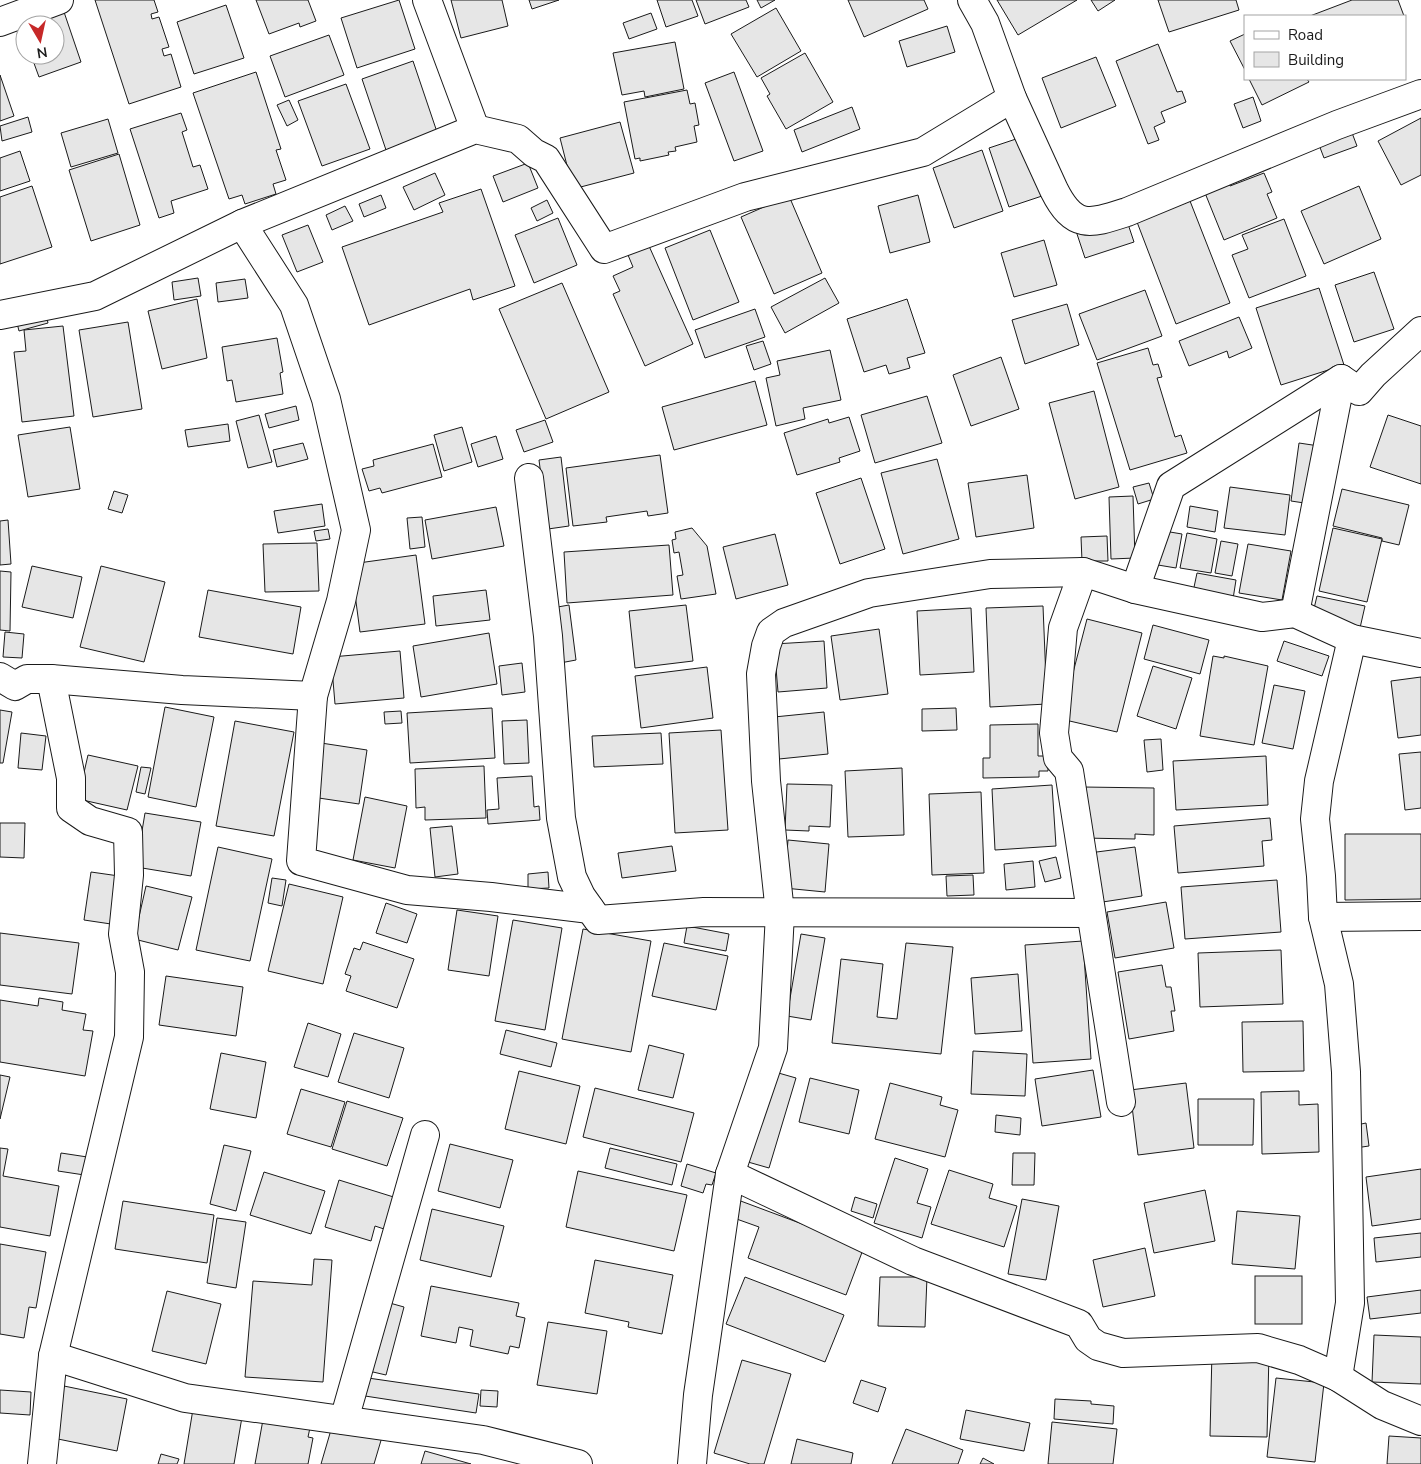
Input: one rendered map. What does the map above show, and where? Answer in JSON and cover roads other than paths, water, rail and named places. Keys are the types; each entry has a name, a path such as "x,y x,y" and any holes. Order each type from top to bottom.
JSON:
{"street":[{"path":"0,22 59,0"},
{"path":"427,0 475,128"},
{"path":"972,0 986,22 1012,98 1061,204 1070,214 1079,219 1096,222 1127,212 1337,125 1421,94"},
{"path":"0,315 95,296 242,224 475,128 518,138 534,153 546,159 604,249 744,197 923,152 1012,98"},
{"path":"242,224 294,305 326,399 356,530 341,602 313,696 301,861 407,890 491,897 590,909"},
{"path":"1341,379 1359,391 1373,375 1421,331"},
{"path":"1135,589 1171,486 1341,379"},
{"path":"1295,613 1341,379"},
{"path":"529,478 548,636 562,818 572,877 598,920 704,912 1090,913"},
{"path":"1083,572 1063,628 1054,733 1058,758 1069,771 1121,1102"},
{"path":"692,1464 698,1395 730,1174 773,1048 780,913 766,780 761,674 766,646 771,632 784,623 869,593 990,574 1083,572 1135,589 1262,617 1295,613 1352,639 1421,653"},
{"path":"1338,1377 1350,1303 1346,1072 1339,984 1323,918 1315,819 1319,781 1352,639"},
{"path":"0,677 15,686 27,679 50,679 182,690 313,696"},
{"path":"42,1464 53,1356 129,1037 130,972 123,934 129,874 128,832 90,821 71,808 71,778 50,679"},
{"path":"1323,918 1421,916"},
{"path":"344,1420 425,1135"},
{"path":"730,1174 913,1261 1079,1324 1088,1339 1098,1346 1123,1352 1258,1348 1299,1360 1338,1377 1382,1405 1421,1421"},
{"path":"53,1356 185,1398 482,1440 578,1464"}]}
